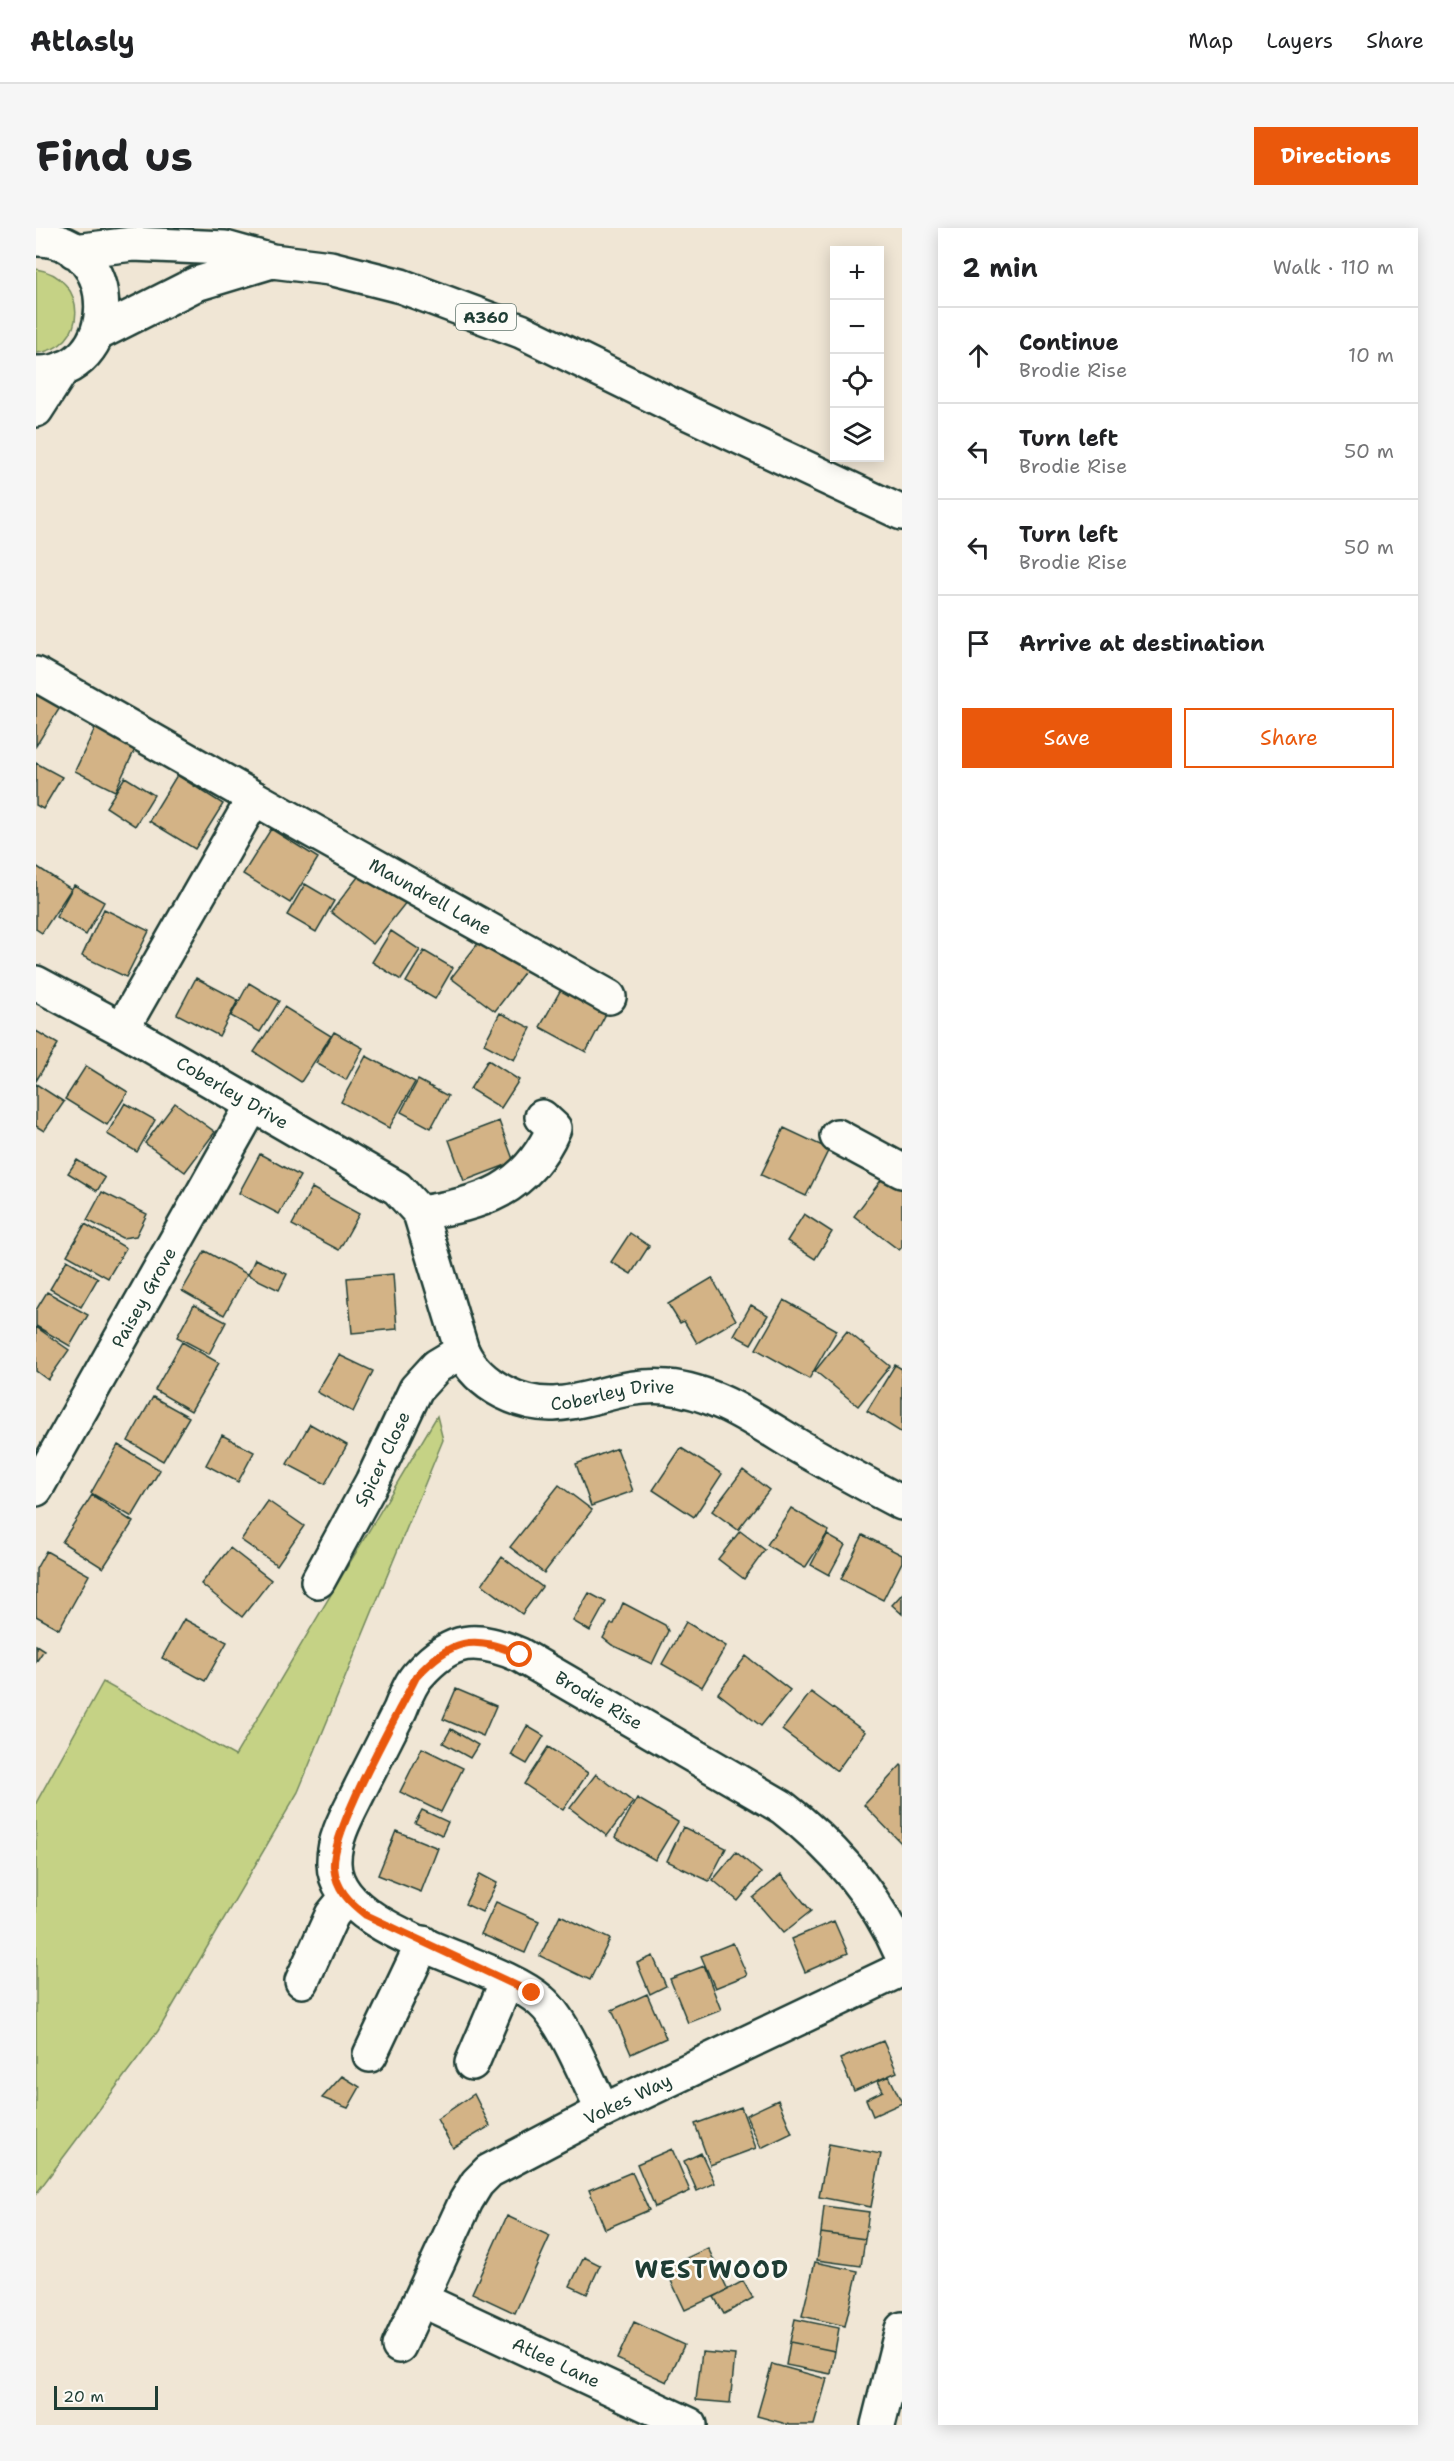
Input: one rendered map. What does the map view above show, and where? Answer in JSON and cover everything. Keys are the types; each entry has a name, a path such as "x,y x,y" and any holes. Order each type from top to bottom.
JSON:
{"street":[{"path":"36,239 53,242 74,251 90,267 101,289 103,311 97,334 77,360 49,371 36,410"},
{"name":"A360","path":"74,251 133,244 225,248 272,261 307,264 358,274 445,300 521,331 686,412 902,513"},
{"name":"A360","path":"97,334 196,285 272,261"},
{"name":"Maundrell Lane","path":"36,674 609,997"},
{"path":"122,1029 254,798"},
{"name":"Coberley Drive","path":"36,983 122,1029 397,1188 420,1213 462,1351 480,1377 504,1392 529,1402 550,1406 571,1404 597,1395 645,1386 687,1390 703,1395 750,1418 902,1503"},
{"name":"Paisey Grove","path":"36,1488 252,1106"},
{"path":"420,1213 458,1207 503,1190 526,1172 545,1149 554,1128 542,1117"},
{"path":"837,1136 902,1171"},
{"name":"Spicer Close","path":"318,1581 372,1482 402,1413 416,1389 432,1371 462,1351"},
{"name":"Brodie Rise","path":"346,1898 336,1878 335,1849 345,1820 416,1677 430,1662 451,1648 476,1642 493,1643 520,1655 782,1807 821,1839 841,1861 878,1909 902,1955"},
{"path":"302,1981 332,1915 346,1898 366,1915 532,1993 552,2012 603,2111"},
{"path":"370,2055 423,1943"},
{"name":"Vokes Way","path":"399,2346 477,2183 503,2162 603,2111 902,1969"},
{"path":"472,2063 507,1981"},
{"name":"Atlee Lane","path":"422,2300 690,2425"},
{"path":"878,2425 902,2329"}],"green space":[{"path":"36,269 53,275 66,285 73,298 76,312 73,327 66,339 53,349 36,353"},
{"path":"437,1416 443,1440 298,1792 158,2031 36,2194 36,1803 103,1682 235,1756"}],"building":[{"path":"36,691 61,706 36,746"},
{"path":"96,726 137,745 115,791 75,771"},
{"path":"36,763 62,777 43,809 36,805"},
{"path":"177,775 223,804 195,849 149,821"},
{"path":"125,777 154,795 135,826 106,807"},
{"path":"271,829 318,858 290,903 243,874"},
{"path":"36,866 71,889 42,933 36,929"},
{"path":"364,869 407,901 373,944 331,912"},
{"path":"305,884 334,901 316,932 287,915"},
{"path":"74,885 104,902 86,935 56,917"},
{"path":"104,909 149,931 126,977 82,956"},
{"path":"391,931 420,950 401,980 372,962"},
{"path":"483,937 526,970 495,1011 451,978"},
{"path":"424,951 453,968 435,999 406,982"},
{"path":"196,978 238,1000 219,1036 177,1014"},
{"path":"249,983 279,1001 260,1032 231,1016"},
{"path":"564,984 609,1008 586,1052 540,1027"},
{"path":"284,1007 331,1036 301,1082 254,1052"},
{"path":"500,1013 531,1028 514,1060 484,1044"},
{"path":"36,1031 58,1044 36,1081"},
{"path":"334,1032 363,1048 346,1080 316,1063"},
{"path":"366,1056 415,1082 389,1128 341,1102"},
{"path":"488,1060 519,1080 501,1108 470,1089"},
{"path":"86,1066 128,1092 107,1125 65,1099"},
{"path":"418,1080 448,1096 431,1128 401,1112"},
{"path":"36,1084 64,1102 44,1131 36,1126"},
{"path":"125,1103 155,1120 137,1152 107,1134"},
{"path":"175,1103 215,1132 185,1172 145,1143"},
{"path":"499,1121 514,1162 464,1181 449,1140"},
{"path":"784,1128 829,1149 806,1196 761,1175"},
{"path":"260,1154 300,1176 279,1214 239,1193"},
{"path":"77,1160 105,1178 97,1191 68,1173"},
{"path":"885,1175 902,1187 902,1247 899,1250 854,1216"},
{"path":"312,1188 359,1214 339,1250 292,1225"},
{"path":"102,1192 147,1214 136,1236 122,1238 87,1220"},
{"path":"804,1214 832,1232 815,1259 787,1241"},
{"path":"85,1224 126,1248 108,1278 67,1255"},
{"path":"630,1233 649,1246 631,1274 611,1262"},
{"path":"205,1251 247,1274 224,1315 182,1291"},
{"path":"255,1259 287,1274 279,1290 248,1275"},
{"path":"67,1260 98,1278 81,1307 50,1289"},
{"path":"393,1274 397,1329 352,1333 347,1278"},
{"path":"712,1278 736,1320 697,1343 684,1321 680,1323 668,1304"},
{"path":"47,1292 88,1315 70,1346 36,1326 36,1310"},
{"path":"784,1300 837,1330 809,1379 756,1349"},
{"path":"194,1305 226,1322 209,1354 177,1337"},
{"path":"751,1305 768,1315 751,1344 734,1335"},
{"path":"36,1327 69,1350 48,1380 36,1371"},
{"path":"847,1331 890,1366 858,1406 815,1371"},
{"path":"182,1342 219,1363 191,1411 155,1390"},
{"path":"339,1355 373,1371 353,1412 317,1392"},
{"path":"895,1365 902,1369 902,1433 867,1411"},
{"path":"153,1397 189,1417 163,1461 128,1441"},
{"path":"310,1424 347,1445 325,1484 287,1464"},
{"path":"222,1435 254,1452 238,1482 206,1465"},
{"path":"118,1445 160,1470 132,1517 91,1493"},
{"path":"617,1448 633,1491 591,1506 576,1464"},
{"path":"681,1448 722,1474 694,1517 653,1490"},
{"path":"743,1470 769,1490 738,1530 712,1511"},
{"path":"559,1485 592,1510 544,1573 510,1547"},
{"path":"92,1495 133,1522 103,1568 62,1542"},
{"path":"268,1501 304,1526 277,1565 241,1540"},
{"path":"791,1508 829,1531 805,1568 767,1545"},
{"path":"740,1531 765,1550 744,1579 718,1559"},
{"path":"827,1535 845,1545 829,1575 811,1565"},
{"path":"863,1535 902,1555 902,1562 883,1600 841,1579"},
{"path":"230,1548 271,1580 242,1617 201,1584"},
{"path":"46,1551 89,1575 59,1629 36,1616 36,1569"},
{"path":"502,1557 542,1587 522,1614 482,1584"},
{"path":"589,1593 606,1602 590,1631 573,1621"},
{"path":"902,1594 902,1614 892,1605"},
{"path":"623,1603 665,1625 668,1631 652,1664 612,1645 603,1638 611,1624 614,1624"},
{"path":"184,1619 227,1642 205,1681 162,1658"},
{"path":"686,1622 726,1646 702,1687 662,1664"},
{"path":"36,1645 44,1650 36,1662"},
{"path":"746,1656 790,1690 761,1726 718,1693"},
{"path":"456,1689 496,1706 483,1736 443,1719"},
{"path":"811,1692 865,1732 837,1771 782,1730"},
{"path":"527,1726 544,1736 527,1764 511,1755"},
{"path":"451,1729 478,1745 470,1758 443,1743"},
{"path":"548,1747 588,1773 563,1810 524,1784"},
{"path":"422,1748 463,1768 441,1812 400,1792"},
{"path":"902,1766 902,1844 864,1805"},
{"path":"596,1774 633,1802 607,1836 570,1808"},
{"path":"637,1798 678,1822 655,1860 615,1837"},
{"path":"422,1810 448,1822 442,1835 415,1823"},
{"path":"683,1827 726,1848 709,1881 667,1861"},
{"path":"396,1831 438,1848 421,1892 378,1875"},
{"path":"736,1852 761,1873 738,1901 713,1880"},
{"path":"480,1874 497,1883 482,1912 465,1904"},
{"path":"781,1875 811,1911 783,1933 753,1898"},
{"path":"496,1902 539,1921 525,1953 481,1934"},
{"path":"560,1915 610,1939 590,1980 540,1956"},
{"path":"834,1921 848,1953 805,1972 791,1939"},
{"path":"733,1943 747,1975 715,1988 701,1956"},
{"path":"653,1956 666,1986 650,1994 637,1963"},
{"path":"704,1966 721,2010 688,2023 670,1979"},
{"path":"647,1994 666,2038 631,2054 612,2010"},
{"path":"883,2041 897,2072 854,2091 840,2059"},
{"path":"342,2076 360,2087 348,2108 322,2098"},
{"path":"889,2076 902,2103 873,2116 866,2099 883,2091 878,2081"},
{"path":"474,2094 490,2126 453,2148 437,2119"},
{"path":"778,2100 792,2133 761,2148 746,2115"},
{"path":"741,2107 756,2148 710,2165 695,2124"},
{"path":"829,2144 881,2154 871,2207 819,2197"},
{"path":"672,2149 690,2191 655,2207 637,2164"},
{"path":"701,2153 715,2183 697,2191 684,2161"},
{"path":"632,2172 649,2210 605,2229 589,2190"},
{"path":"824,2206 869,2212 865,2239 821,2233"},
{"path":"507,2216 550,2236 515,2313 472,2293"},
{"path":"821,2233 865,2239 861,2266 817,2260"},
{"path":"708,2248 728,2290 685,2310 665,2268"},
{"path":"584,2257 600,2265 587,2294 570,2286"},
{"path":"815,2262 858,2271 845,2326 802,2316"},
{"path":"743,2281 753,2298 724,2314 714,2297"},
{"path":"795,2319 839,2328 835,2351 790,2342"},
{"path":"634,2322 684,2345 667,2382 617,2359"},
{"path":"790,2342 835,2351 831,2374 786,2365"},
{"path":"702,2352 735,2355 730,2403 696,2400"},
{"path":"772,2364 827,2379 814,2425 790,2425 757,2416"}],"district":[{"name":"WESTWOOD","path":"712,2270"}],"route":[{"path":"520,1655 493,1643 476,1642 458,1645 443,1652 416,1677 345,1820 335,1849 334,1864 336,1878 346,1898 366,1915 387,1927 532,1993"}]}
